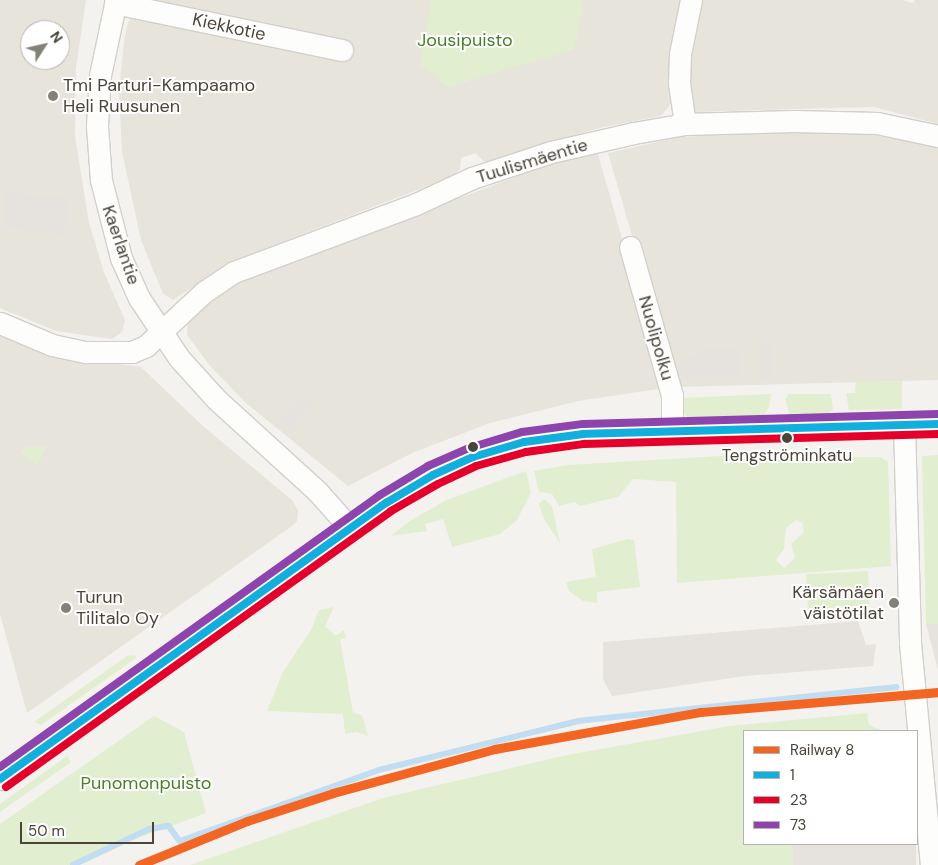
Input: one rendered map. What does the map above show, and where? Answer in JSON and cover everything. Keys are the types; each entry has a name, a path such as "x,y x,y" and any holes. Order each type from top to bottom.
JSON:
{"street":[{"path":"684,124 679,83 680,54 692,0"},
{"name":"Kiekkotie","path":"115,2 342,50"},
{"name":"Kaerlantie","path":"115,2 98,104 97,153 101,180 121,258 139,298 162,333 216,399 300,474 350,528"},
{"name":"Tuulismäentie","path":"0,323 52,345 111,354 146,346 204,292 234,272 506,167 599,140 684,124 871,123 938,136"},
{"name":"Nuolipolku","path":"630,247 672,395 672,430"},
{"path":"0,779 350,528 434,475 498,449 560,436 672,430 938,424"},
{"path":"904,425 910,643 932,865"}],"shaded area":[{"path":"0,0 86,0 76,68 75,136 89,223 104,272 125,320 122,332 112,339 56,331 0,308"},
{"path":"145,0 683,0 670,105 661,116 599,128 491,162 483,161 476,153 461,158 460,169 451,177 230,262 173,300 163,294 141,240 122,152 119,92 124,41 128,22"},
{"path":"700,0 902,0 913,3 915,0 938,0 938,124 874,107 694,112 687,105 691,33"},
{"path":"859,128 938,146 938,380 676,387 608,153 680,137"},
{"path":"597,151 665,388 578,401 490,423 412,453 348,486 246,403 211,367 187,335 188,320 197,309 234,283 531,171"},
{"path":"6,192 69,199 65,234 2,228"},
{"path":"0,335 45,353 141,367 204,427 293,501 298,511 297,521 292,526 27,713 0,614"},
{"path":"773,342 772,379 759,378 762,343"},
{"path":"699,350 739,350 741,378 680,376 679,365"},
{"path":"304,394 315,404 288,434 277,424"},
{"path":"858,621 866,645 876,644 873,666 745,676 612,696 603,679 603,642"},
{"path":"926,624 938,624 938,670"},
{"path":"793,845 916,845 916,865 793,865"}],"green space":[{"name":"Jousipuisto","path":"432,0 584,0 574,49 448,87 420,64"},
{"path":"902,381 902,409 849,410 846,393 855,393 856,382"},
{"path":"771,394 769,407 763,417 687,417 680,408 682,398"},
{"path":"789,394 831,394 833,410 825,416 790,416 785,399"},
{"path":"25,447 47,447 37,466 21,452"},
{"path":"938,455 938,624 926,624 922,456"},
{"path":"721,456 880,457 888,462 891,566 677,583 676,482 633,479 618,497 580,506 575,502 559,506 552,494 539,492 534,471 568,465","holes":["796,520 802,522 804,532 791,544 795,558 784,568 776,560 784,549 786,528"]},
{"path":"526,471 531,493 517,520 500,534 452,547 443,519 425,524 427,531 391,536 411,520 447,500"},
{"path":"544,499 552,506 560,543 544,519 539,504"},
{"path":"628,539 634,540 640,587 597,592 597,603 583,601 569,591 566,582 596,577 592,549"},
{"path":"868,571 870,606 808,609 806,574"},
{"path":"334,607 325,626 336,636 344,630 346,638 340,639 353,713 362,715 368,736 356,732 345,734 343,714 267,711 283,672 311,630 319,610"},
{"path":"135,655 136,658 41,725 34,722 127,656"},
{"path":"867,713 869,725 881,730 743,730 743,845 793,845 798,865 190,865 383,798 567,755 730,726"},
{"name":"Punomonpuisto","path":"154,716 184,732 206,813 138,838 87,862 74,865 0,865 0,824"},
{"path":"67,756 71,762 0,812 0,804"}],"waterway":[{"path":"73,865 149,829 169,826 180,841 379,770 578,721 896,687"}],"rail line":[{"name":"8","path":"139,865 247,821 333,793 495,749 701,712 938,692"}],"transit line":[{"name":"73","path":"0,767 380,495 428,466 469,448 522,432 583,424 938,414"},
{"name":"1","path":"0,779 386,503 433,475 473,457 524,442 583,434 938,424"},
{"name":"23","path":"6,787 391,511 438,484 476,466 526,452 584,444 938,434"}],"place":[{"name":"Tmi Parturi-Kampaamo Heli Ruusunen","path":"53,96"},
{"name":"Tengströminkatu","path":"787,438"},
{"name":"Kärsämäen väistötilat","path":"894,603"},
{"name":"Turun Tilitalo Oy","path":"66,608"}]}
